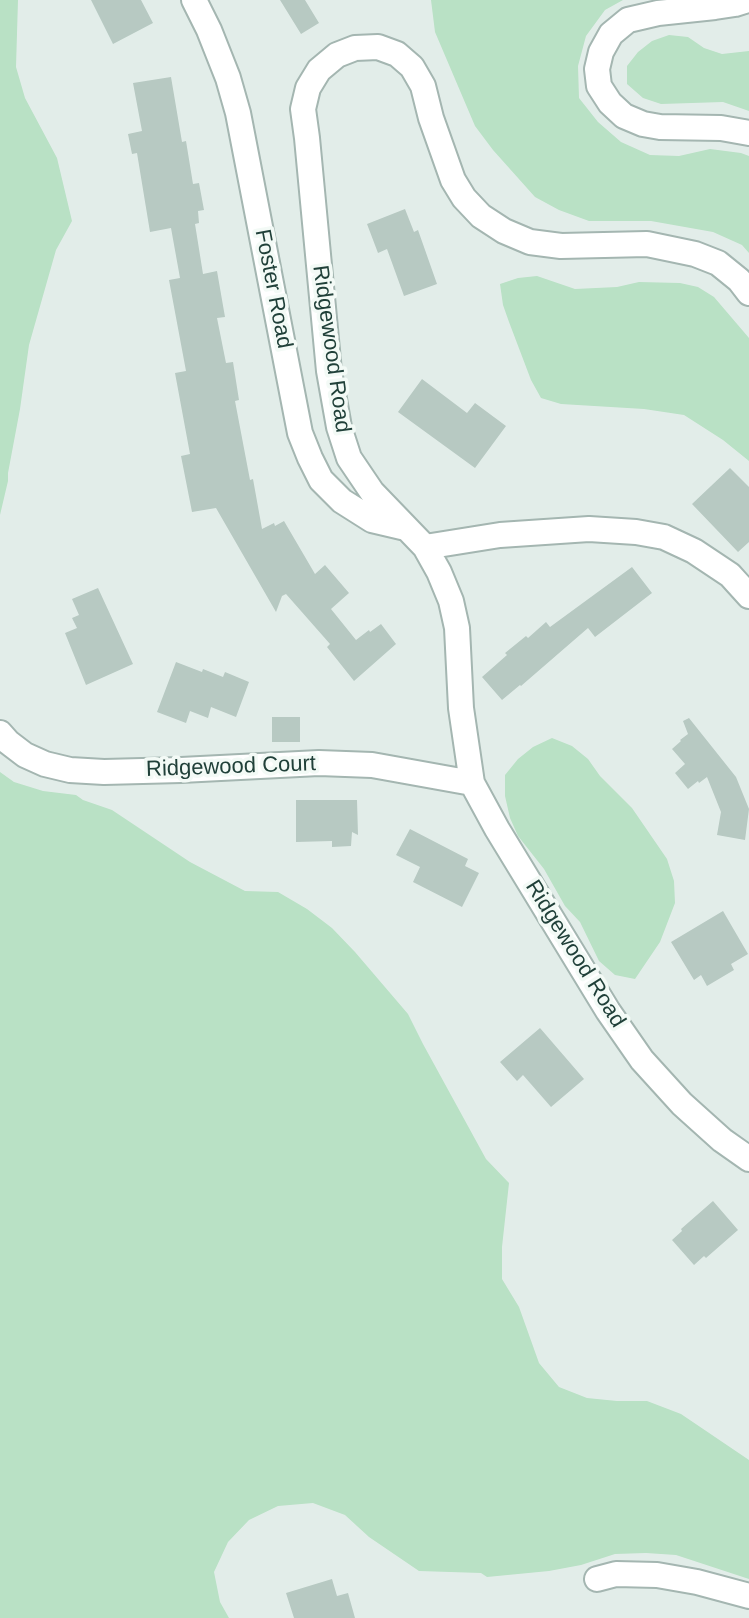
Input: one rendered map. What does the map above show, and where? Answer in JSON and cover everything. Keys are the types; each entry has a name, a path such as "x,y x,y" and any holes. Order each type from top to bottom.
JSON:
{"street":[{"name":"Foster Road","path":"194,0 228,78 238,113 300,433 321,480 342,501 372,520 417,538 589,529 664,537 694,551 730,575 749,596"},
{"path":"748,0 628,20 611,34 601,52 597,69 599,86 610,103 633,120 660,127 721,128 749,133"},
{"name":"Ridgewood Road","path":"749,293 718,263 695,254 647,244 561,246 530,242 504,231 481,216 453,180 423,86 412,67 397,54 378,47 355,48 337,55 319,70 308,88 303,109 329,371 339,427 349,458 372,492 417,538 439,572 451,601 457,628 461,708 472,783 608,1011 642,1060 682,1104 722,1140 749,1159"},
{"name":"Ridgewood Court","path":"0,733 25,755 70,770 181,770 319,763 372,765 472,783"},
{"path":"597,1579 616,1574 657,1575 749,1596"}],"green space":[{"path":"0,0 18,0 16,67 25,98 57,158 72,221 56,250 29,345 0,515"},
{"path":"431,0 623,0 605,10 586,36 578,66 579,98 598,122 621,142 650,155 679,156 710,149 749,156 749,253 742,245 713,232 651,221 589,221 535,197 475,126 435,32"},
{"path":"669,35 688,37 704,48 722,54 749,51 749,111 723,102 661,104 643,98 627,84 627,66 638,52 652,41"},
{"path":"537,276 575,289 617,287 639,282 680,283 698,287 714,297 749,338 749,461 684,415 644,409 561,404 541,398 509,322 500,284"},
{"path":"552,738 572,746 588,759 600,776 632,808 667,859 674,881 675,903 660,942 635,979 615,975 599,961 580,922 565,906 544,869 518,836 510,818 505,796 505,775 533,747"},
{"path":"0,772 14,782 43,791 76,795 112,810 190,862 245,891 278,892 332,928 355,952 408,1014 486,1159 509,1183 502,1279 519,1307 539,1363 559,1387 587,1398 647,1401 681,1414 749,1460 749,1579 676,1555 646,1553 615,1554 549,1571 487,1577 481,1573 419,1571 369,1537 345,1515 313,1503 278,1506 249,1520 228,1542 214,1572 220,1602 229,1618 0,1618"}],"building":[{"path":"91,0 141,0 153,23 113,44"},
{"path":"280,0 305,0 319,23 301,34"},
{"path":"171,77 182,142 186,141 193,184 199,183 204,210 198,211 199,223 195,224 203,274 217,271 225,317 217,318 226,363 233,362 239,400 235,401 262,529 284,521 315,574 325,565 349,593 331,609 356,640 381,624 396,644 354,681 327,647 330,644 286,594 282,596 276,612 216,508 192,512 181,456 190,454 175,373 186,371 169,280 180,278 171,228 150,232 137,153 132,154 128,134 142,131 133,83"},
{"path":"405,209 414,232 418,230 437,284 404,296 387,249 378,253 367,224"},
{"path":"422,379 467,413 475,403 506,426 475,468 398,412"},
{"path":"730,468 749,487 749,542 738,552 692,504"},
{"path":"632,567 652,593 595,637 588,628 502,700 482,677 526,636 528,638 546,622 550,627"},
{"path":"98,588 133,664 86,685 65,633 77,628 72,618 79,615 72,599"},
{"path":"176,662 223,677 225,672 249,682 236,717 211,707 208,718 190,711 186,723 157,712"},
{"path":"272,717 300,717 300,742 272,742"},
{"path":"689,718 736,777 749,809 745,840 717,835 721,812 707,777 688,789 675,773 685,764 672,749 688,734 683,721"},
{"path":"296,800 357,800 358,835 352,832 351,846 332,847 332,841 296,842"},
{"path":"410,829 468,859 465,866 479,873 462,907 413,882 420,867 396,855"},
{"path":"723,911 748,954 731,964 734,970 707,986 701,975 694,980 671,942"},
{"path":"540,1028 584,1079 551,1107 523,1075 517,1081 500,1062"},
{"path":"713,1201 738,1230 694,1265 672,1240"},
{"path":"332,1579 337,1596 348,1593 355,1618 294,1618 286,1593"}]}
